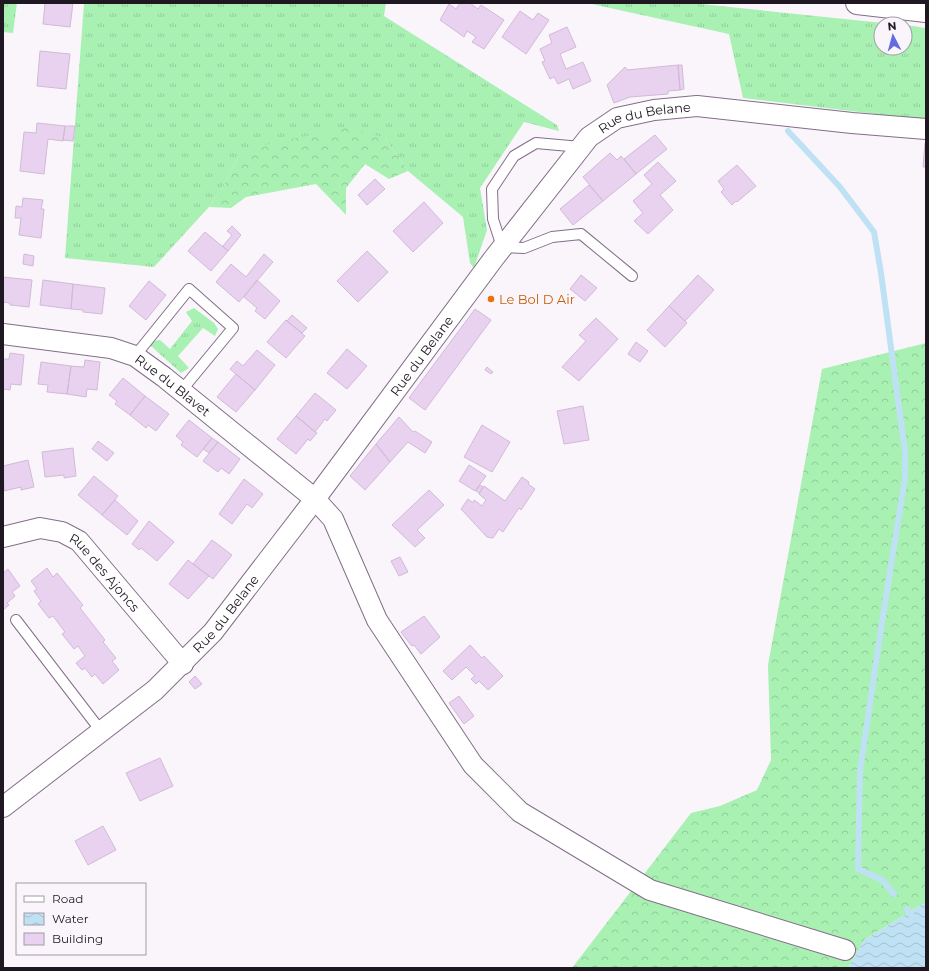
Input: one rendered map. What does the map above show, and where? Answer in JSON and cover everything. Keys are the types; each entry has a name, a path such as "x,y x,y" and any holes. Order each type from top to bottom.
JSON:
{"main road":[{"path":"857,3 926,11"}],"street":[{"name":"Rue du Belane","path":"3,807 156,690 213,632 315,499 502,247 589,137 618,118 654,110 697,106 852,124 926,129"},
{"name":"Rue du Blavet","path":"3,334 111,348 135,356 181,391 315,499 333,519 377,620 473,764 520,812 650,890 845,950"},
{"name":"Rue des Ajoncs","path":"3,537 40,528 62,532 80,541 183,664"}],"lane":[{"path":"581,147 536,143 514,156 492,189 493,219 502,247 524,248 552,237 581,234 632,276"},
{"path":"135,356 189,290 233,328 181,391"},
{"path":"16,620 101,731"}],"green space":[{"path":"3,3 17,3 13,33 3,32"},
{"path":"84,3 386,3 384,16 557,125 559,131 524,122 480,188 487,230 474,268 470,263 463,217 408,171 385,138 238,158 222,189 209,207 154,267 65,258"},
{"path":"587,3 691,3 873,22 873,56 913,56 913,26 926,28 926,120 743,98 729,34"},
{"path":"349,127 385,138 408,171 389,179 365,164 346,188 346,215 316,184 246,197 231,208 209,207 222,189 238,158 259,146"},
{"path":"194,308 214,323 218,329 215,336 203,328 178,356 189,368 181,373 151,346 153,341 160,340 170,349 192,321 186,312"},
{"path":"926,343 926,902 864,940 848,968 572,968 691,813 720,806 757,790 771,760 768,665 822,369"}],"water":[{"path":"926,902 926,968 848,968 864,940"}],"building":[{"path":"45,3 73,3 70,27 43,24"},
{"path":"460,3 470,3 478,9 481,5 504,20 484,49 472,42 476,37 467,31 464,37 440,20 449,4 456,9"},
{"path":"520,11 533,20 538,13 549,20 526,54 502,37"},
{"path":"567,27 576,47 560,54 566,69 583,62 591,81 573,89 569,79 558,84 554,77 550,79 542,62 545,61 540,49 552,43 549,35"},
{"path":"40,51 70,54 66,89 37,86"},
{"path":"678,65 682,65 684,89 680,90"},
{"path":"678,65 680,90 668,91 668,94 630,97 614,103 607,85 625,67 627,70"},
{"path":"37,123 65,126 63,141 48,139 44,174 20,171 24,132 36,133"},
{"path":"65,126 75,126 73,141 63,140"},
{"path":"655,135 667,149 636,174 624,159"},
{"path":"925,143 926,167 923,167"},
{"path":"610,153 617,160 621,156 636,174 603,201 583,177"},
{"path":"658,162 676,181 660,195 673,210 648,234 634,221 643,213 633,201 652,184 644,175"},
{"path":"737,165 756,186 732,205 721,192 724,189 718,181"},
{"path":"375,179 385,189 367,205 358,195"},
{"path":"589,185 603,201 573,225 560,209"},
{"path":"23,198 43,200 41,209 44,209 41,238 19,235 21,218 15,218 16,206 22,207"},
{"path":"424,202 443,223 413,252 393,231"},
{"path":"232,226 241,235 228,251 223,246 232,235 227,231"},
{"path":"205,232 228,251 211,271 188,251"},
{"path":"367,251 388,272 358,302 337,281"},
{"path":"24,254 34,256 33,266 23,264"},
{"path":"264,254 273,262 239,302 216,282 231,264 246,277"},
{"path":"581,275 597,288 585,301 570,289"},
{"path":"698,275 714,290 685,321 669,306"},
{"path":"3,277 32,280 29,307 10,305 10,303 3,302"},
{"path":"43,280 73,284 71,309 40,305"},
{"path":"257,280 280,301 265,319 255,311 257,308 244,297"},
{"path":"149,281 166,295 146,320 129,306"},
{"path":"73,284 105,288 102,314 71,309"},
{"path":"669,306 687,323 665,347 647,330"},
{"path":"475,309 491,320 425,410 409,398"},
{"path":"292,315 307,328 302,333 287,321"},
{"path":"596,318 618,339 579,381 562,367 586,341 579,335"},
{"path":"286,320 305,336 286,358 267,342"},
{"path":"636,342 648,351 640,362 628,354"},
{"path":"347,349 367,366 347,389 327,373"},
{"path":"257,350 275,365 255,390 230,369 237,361 243,366"},
{"path":"10,353 24,355 21,385 11,384 10,390 3,389 3,359 9,359"},
{"path":"85,360 100,362 97,390 87,389 86,397 67,394 71,366 84,367"},
{"path":"41,362 71,366 67,394 47,392 48,385 38,384"},
{"path":"487,367 493,372 491,374 485,370"},
{"path":"236,374 255,390 236,412 217,397"},
{"path":"123,378 145,396 130,415 115,404 117,401 109,395"},
{"path":"315,393 336,410 327,421 325,419 315,432 296,416"},
{"path":"145,396 169,414 156,431 148,425 146,428 130,415"},
{"path":"583,406 589,440 564,444 557,411"},
{"path":"296,416 317,433 310,441 308,439 296,454 277,439"},
{"path":"399,417 413,432 415,431 432,442 425,453 408,442 390,462 376,444"},
{"path":"189,420 212,438 197,457 181,445 183,442 176,436"},
{"path":"482,425 510,442 492,472 464,457"},
{"path":"212,438 218,442 209,453 203,449"},
{"path":"98,441 114,453 107,461 92,449"},
{"path":"218,442 240,459 229,474 221,468 218,472 203,461"},
{"path":"376,444 390,462 365,490 350,476"},
{"path":"73,448 76,476 64,478 64,475 45,477 42,452"},
{"path":"28,460 34,487 21,490 21,487 4,491 3,466"},
{"path":"469,465 486,476 475,491 459,481"},
{"path":"94,476 118,496 102,515 78,495"},
{"path":"522,477 535,489 521,510 519,508 503,532 499,529 493,538 487,537 461,509 468,499 473,503 474,500 482,506 486,500 479,494 484,486 505,501"},
{"path":"244,479 263,494 252,508 247,504 232,524 219,514"},
{"path":"480,485 483,487 479,493 476,491"},
{"path":"429,490 444,505 417,530 425,538 415,547 392,525"},
{"path":"115,500 138,521 127,535 102,515"},
{"path":"149,521 174,542 157,561 141,548 139,550 132,544"},
{"path":"212,540 232,555 213,579 193,564"},
{"path":"400,557 408,572 399,576 391,561"},
{"path":"188,560 209,576 188,599 169,584"},
{"path":"47,568 53,577 57,573 83,605 80,608 105,640 103,642 116,658 112,661 119,670 103,684 95,674 92,677 85,668 82,670 76,663 85,656 78,646 74,649 62,634 65,632 53,616 49,618 38,604 41,601 34,591 37,589 31,581"},
{"path":"8,569 20,586 12,592 15,596 7,603 9,605 3,610 3,573"},
{"path":"424,616 440,637 421,654 414,645 412,646 410,644 401,632"},
{"path":"470,645 482,658 484,656 503,676 488,690 479,681 476,684 471,679 475,676 466,667 452,680 443,671"},
{"path":"195,676 202,684 195,689 189,682"},
{"path":"459,696 474,716 464,724 449,703"},
{"path":"160,758 173,786 140,801 126,773"},
{"path":"103,826 116,850 88,865 75,841"}],"waterway":[{"path":"788,131 840,187 874,232 881,273 905,452 905,478 860,771 858,869 882,880 894,894"},
{"path":"907,909 914,919"}],"place":[{"name":"Le Bol D Air","path":"491,299"}]}
